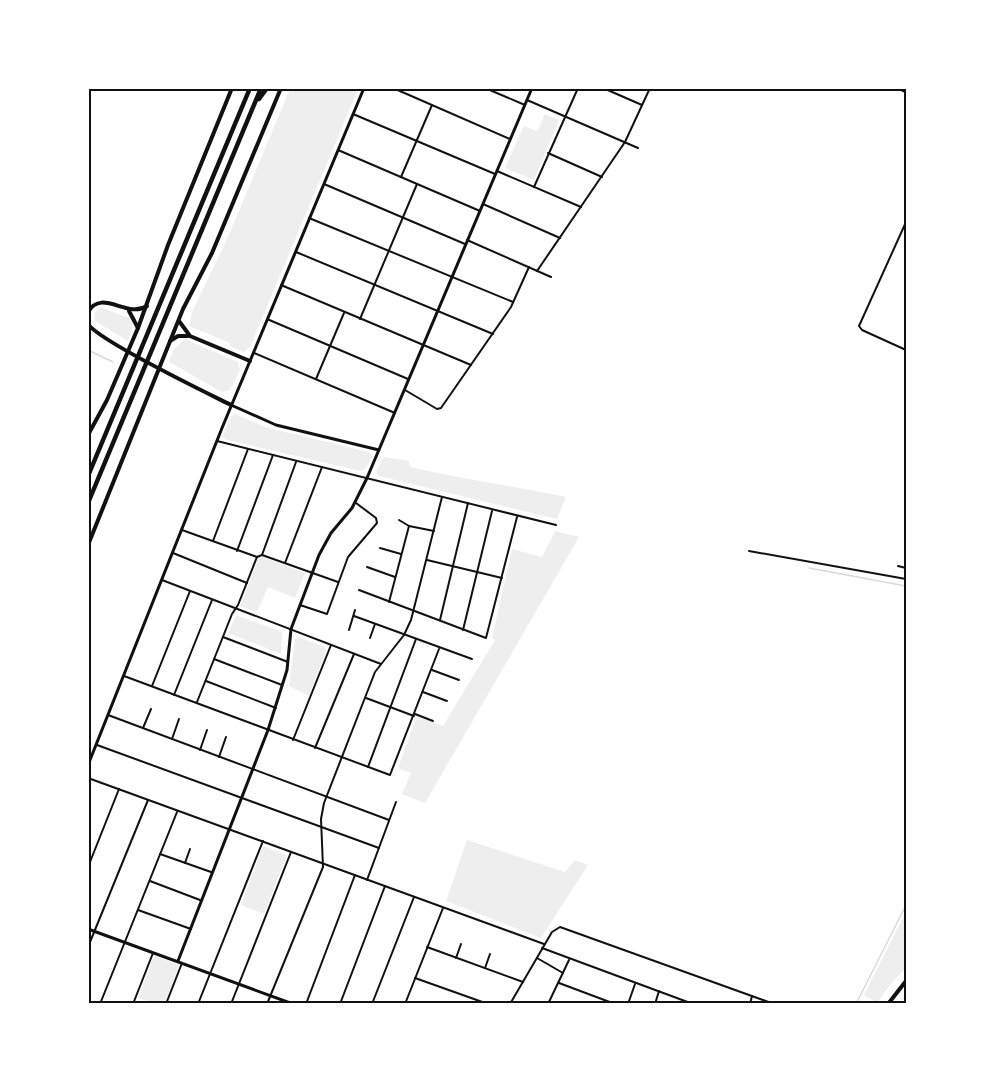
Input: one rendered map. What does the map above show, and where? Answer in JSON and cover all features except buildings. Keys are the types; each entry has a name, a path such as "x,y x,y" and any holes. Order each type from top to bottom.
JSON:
{"highway":[{"path":"88,476 250,88"},
{"path":"88,503 261,88"},
{"path":"254,109 267,88"}],"main road":[{"path":"88,435 107,400 138,328 168,245 232,88"},
{"path":"88,545 179,320 212,253 280,88"},
{"path":"88,312 94,305 102,302 128,311 138,311 147,306"},
{"path":"128,311 138,328"},
{"path":"179,320 190,336"},
{"path":"88,324 116,344 231,405"},
{"path":"170,342 178,336 190,336 250,361"},
{"path":"888,1004 906,981"}],"street":[{"path":"88,765 231,405 364,88"},
{"path":"393,88 510,139"},
{"path":"485,88 525,105"},
{"path":"166,1004 191,929 276,708 288,662 291,629 312,572 326,540 356,503 532,88"},
{"path":"534,187 578,88"},
{"path":"603,88 642,105"},
{"path":"537,271 625,142 650,88"},
{"path":"898,88 906,91"},
{"path":"527,100 638,148"},
{"path":"401,177 432,105"},
{"path":"353,114 581,207"},
{"path":"338,150 480,211"},
{"path":"548,153 602,177"},
{"path":"324,184 551,277"},
{"path":"360,319 417,184"},
{"path":"483,204 560,238"},
{"path":"309,218 513,303"},
{"path":"906,222 859,328 906,350"},
{"path":"295,252 493,334"},
{"path":"405,390 439,409 513,303 529,267"},
{"path":"281,285 471,365"},
{"path":"316,379 344,312"},
{"path":"267,319 409,379"},
{"path":"253,353 395,413"},
{"path":"231,405 276,425 380,450"},
{"path":"217,441 556,525"},
{"path":"213,542 248,449"},
{"path":"237,551 273,455"},
{"path":"262,555 297,461"},
{"path":"285,563 322,467"},
{"path":"267,1004 323,864 321,811 365,698 381,664 404,635 414,611 442,497"},
{"path":"300,605 326,614 350,554 378,520 356,503"},
{"path":"439,621 468,503"},
{"path":"463,630 492,509"},
{"path":"359,590 486,638 517,515"},
{"path":"399,520 409,526 434,531"},
{"path":"389,602 409,526"},
{"path":"182,530 237,551 257,557 262,555 339,582"},
{"path":"381,548 401,554"},
{"path":"749,551 906,579"},
{"path":"172,553 247,583"},
{"path":"197,703 257,557"},
{"path":"427,560 502,578"},
{"path":"898,566 906,568"},
{"path":"367,567 395,577"},
{"path":"162,580 381,664"},
{"path":"152,687 190,591"},
{"path":"174,695 212,599"},
{"path":"349,630 355,610"},
{"path":"354,616 439,649 472,659"},
{"path":"370,638 375,624"},
{"path":"223,637 288,662"},
{"path":"368,767 416,639"},
{"path":"293,740 331,645"},
{"path":"124,676 391,775 439,649"},
{"path":"315,748 354,653"},
{"path":"214,659 283,685"},
{"path":"432,670 459,680"},
{"path":"206,681 276,708"},
{"path":"423,692 447,701"},
{"path":"365,698 433,721"},
{"path":"143,728 151,709"},
{"path":"108,715 389,820"},
{"path":"172,739 179,719"},
{"path":"200,750 207,730"},
{"path":"219,757 226,737"},
{"path":"97,745 379,848"},
{"path":"88,778 544,944"},
{"path":"88,867 119,789"},
{"path":"88,947 148,800"},
{"path":"367,880 396,802"},
{"path":"100,1004 178,810"},
{"path":"198,1004 263,842"},
{"path":"185,863 190,849"},
{"path":"231,1004 291,852"},
{"path":"160,854 213,873"},
{"path":"306,1004 356,875"},
{"path":"150,882 202,901"},
{"path":"340,1004 385,886"},
{"path":"372,1004 414,897"},
{"path":"405,1004 443,907"},
{"path":"138,910 191,929"},
{"path":"510,1004 544,944 556,928 774,1004"},
{"path":"88,929 293,1004"},
{"path":"456,958 461,944"},
{"path":"427,948 522,982"},
{"path":"542,948 681,1002 693,1004"},
{"path":"133,1004 153,952"},
{"path":"484,968 490,954"},
{"path":"537,958 564,973"},
{"path":"548,1004 569,960"},
{"path":"415,978 488,1004"},
{"path":"559,983 615,1004"},
{"path":"628,1004 636,983"},
{"path":"655,1004 659,992"},
{"path":"750,1004 752,996"},
{"path":"759,1004 761,999"}],"shaded area":[{"path":"290,89 358,89 251,345 244,352 230,346 230,343 189,326 192,312 228,237"},
{"path":"545,114 559,120 534,180 505,168 524,126 537,131"},
{"path":"100,307 131,319 133,326 128,341 95,321 94,314"},
{"path":"185,339 238,362 240,370 230,390 222,392 169,362 174,349"},
{"path":"235,414 265,427 369,452 372,456 366,468 361,471 227,440 222,437 231,416"},
{"path":"384,457 409,461 410,467 566,497 557,519 379,476 376,472"},
{"path":"555,531 579,537 425,803 402,794 411,773 398,768 417,716 443,726 495,640 492,638 512,549 542,557"},
{"path":"262,557 305,573 295,598 268,587 257,612 240,606 258,559"},
{"path":"236,615 282,632 281,654 228,633"},
{"path":"298,637 325,647 326,651 309,696 289,686 295,639"},
{"path":"467,840 565,872 575,860 588,865 541,938 446,901"},
{"path":"263,846 287,855 264,914 241,905"},
{"path":"906,912 906,968 877,1003 864,995"},
{"path":"154,956 179,965 165,1003 154,1003 138,998"}],"waterway":[{"path":"88,350 113,362"},
{"path":"809,568 906,586"},
{"path":"856,1004 906,905"}]}
